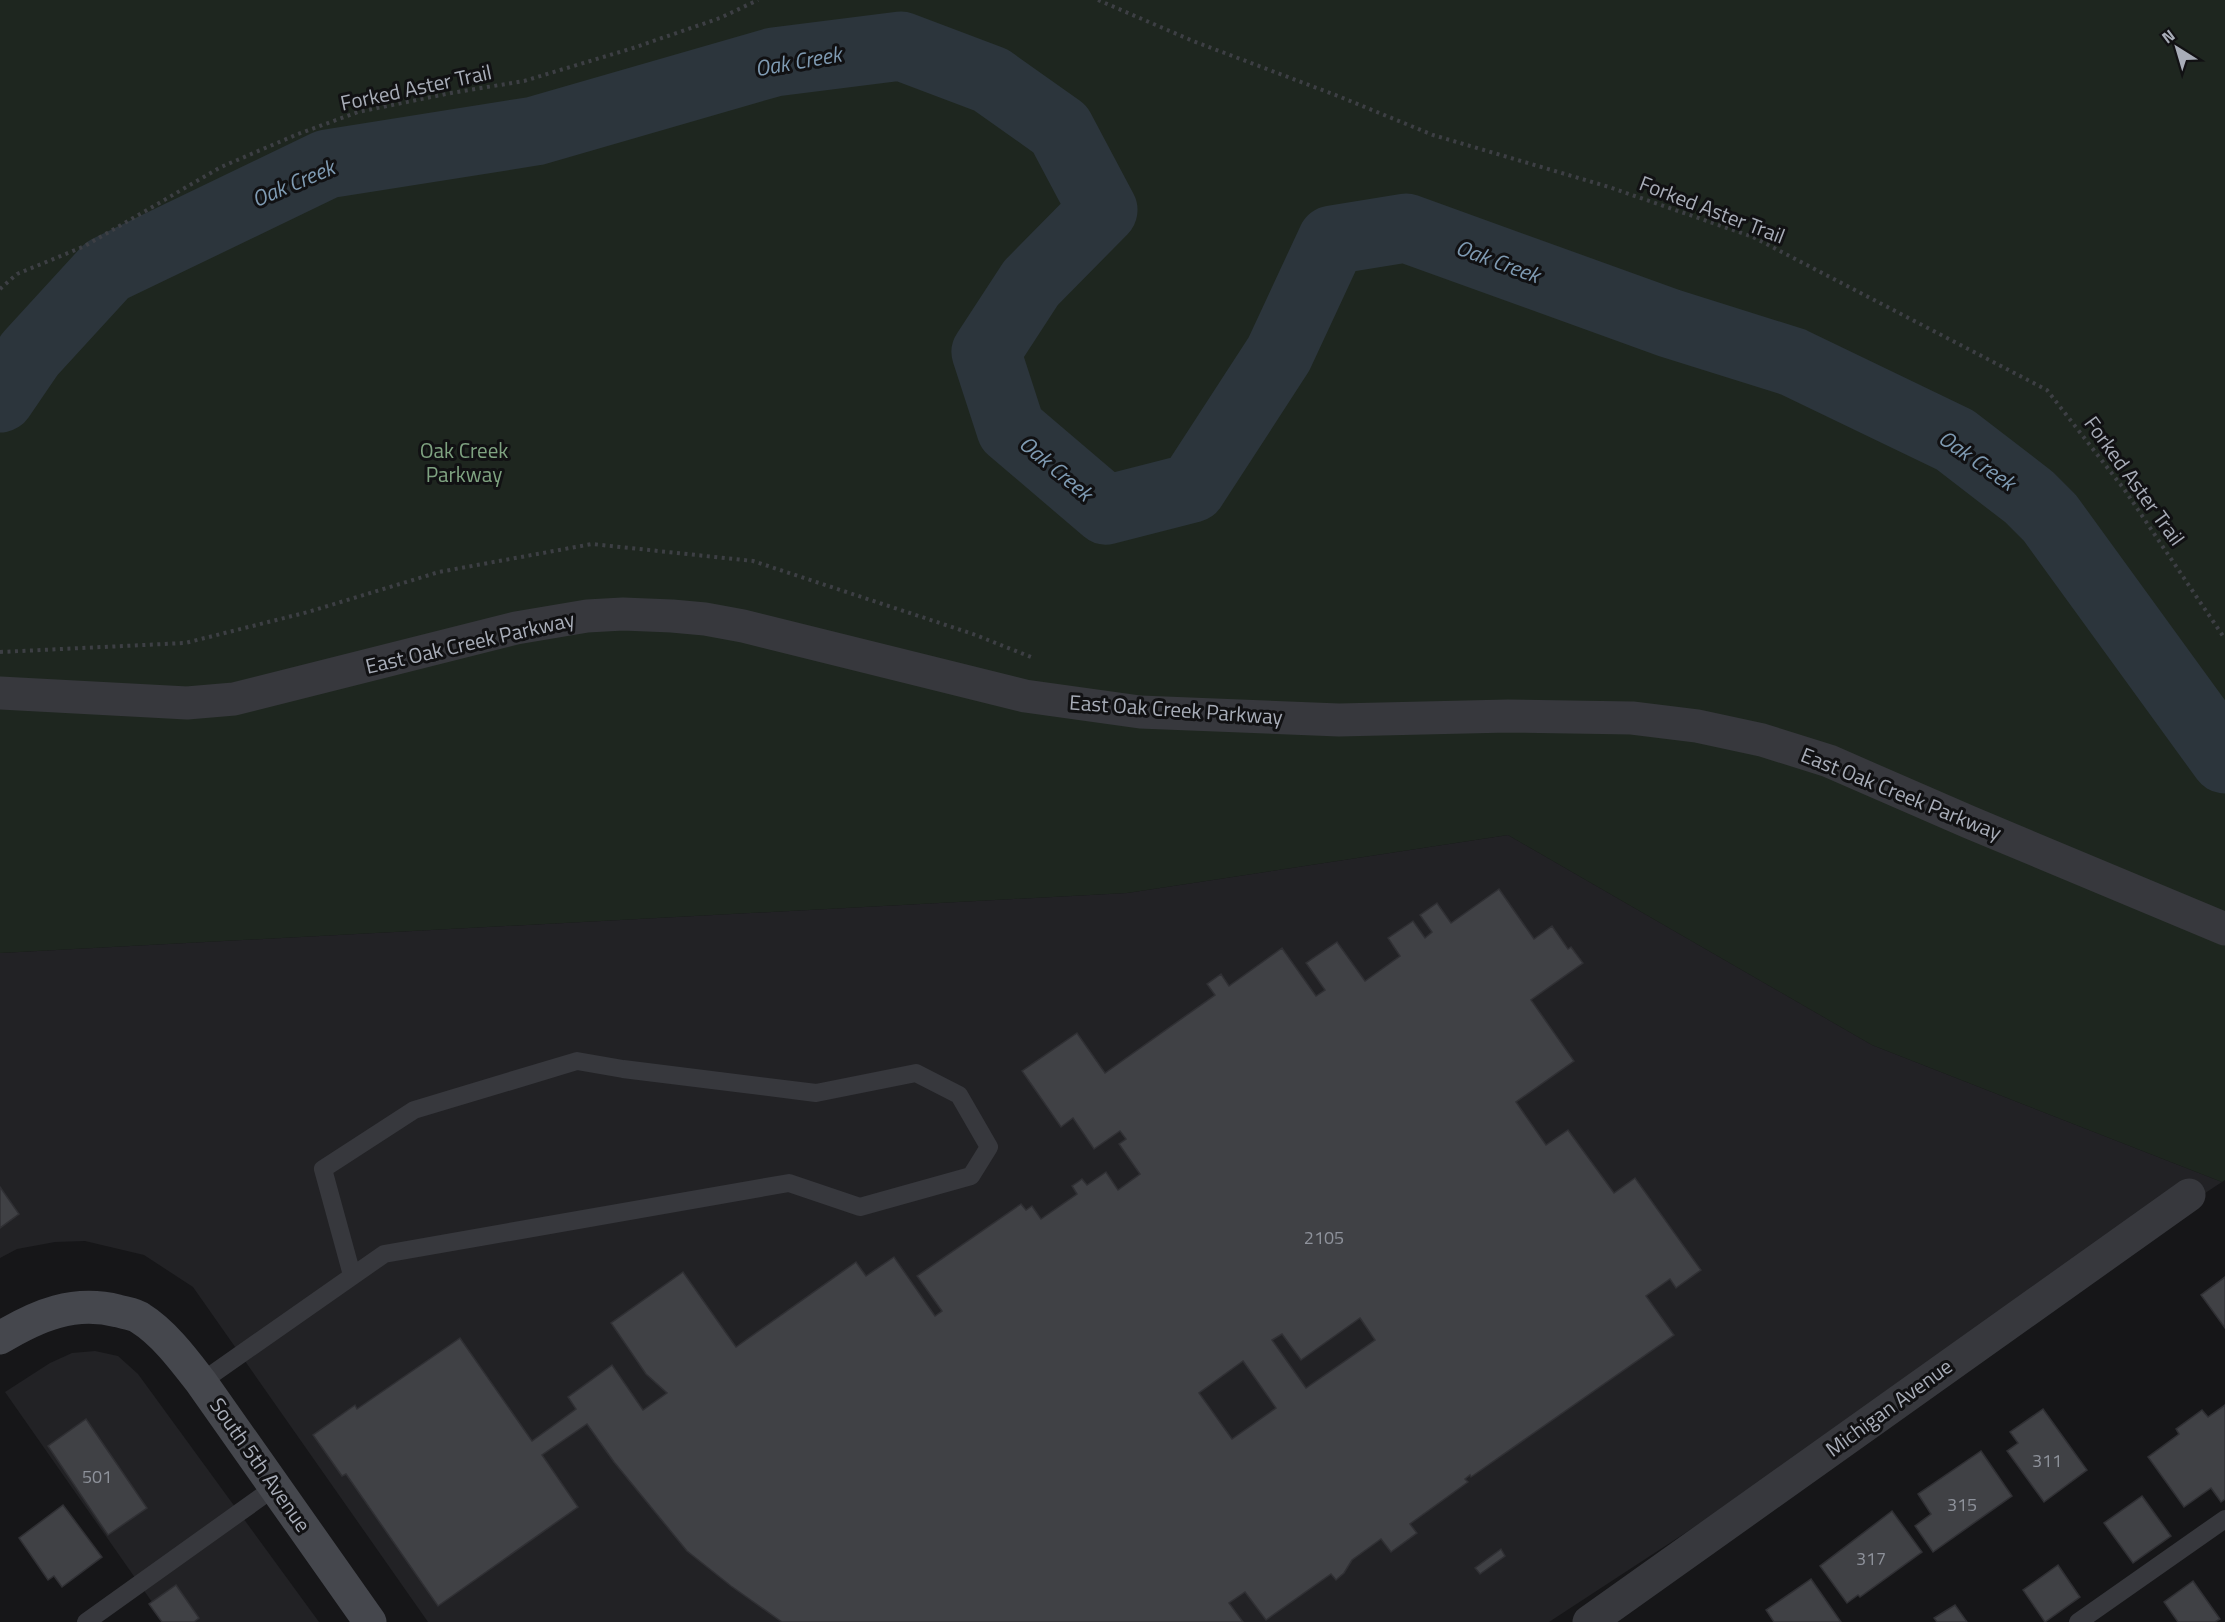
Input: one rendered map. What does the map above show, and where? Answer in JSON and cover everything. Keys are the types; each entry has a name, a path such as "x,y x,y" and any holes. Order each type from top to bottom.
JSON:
{"street":[{"name":"East Oak Creek Parkway","path":"0,693 187,703 234,699 516,628 587,615 623,614 705,619 743,626 1025,696 1140,712 1339,720 1508,716 1632,718 1697,726 1762,740 1829,760 1969,822 2225,929"},
{"name":"Michigan Avenue","path":"1589,1622 2189,1195"},
{"name":"South 5th Avenue","path":"0,1338 56,1310 97,1306 139,1317 174,1348 201,1382 370,1622"}],"lane":[{"path":"201,1382 384,1254 789,1183 860,1207 971,1176 989,1147 960,1095 916,1073 816,1093 623,1069 577,1061 414,1110 323,1169 352,1275"},
{"path":"86,1622 275,1486"},
{"path":"2078,1622 2225,1519"}],"path":[{"name":"Forked Aster Trail","path":"0,290 17,274 85,246 221,167 298,134 358,112 524,81 633,48 720,18 758,0"},
{"name":"Forked Aster Trail","path":"1098,0 1193,41 1433,135 1609,187 1753,237 2047,390 2124,489 2225,639"}],"shaded area":[{"path":"1508,835 1872,1045 2222,1182 1549,1622 428,1622 193,1287 144,1255 85,1241 55,1242 17,1249 0,1258 0,953 1127,893"},
{"path":"95,1351 118,1356 138,1374 319,1622 166,1622 5,1392 50,1363 72,1353"}],"green space":[{"name":"Oak Creek Parkway","path":"0,0 2225,0 2225,1180 2222,1182 1872,1045 1508,835 1127,893 0,953"}],"building":[{"path":"1499,889 1534,939 1552,926 1568,949 1571,947 1583,963 1531,1000 1574,1061 1516,1102 1546,1145 1568,1130 1614,1193 1635,1178 1701,1270 1676,1288 1670,1279 1646,1296 1674,1335 1471,1477 1470,1475 1465,1479 1468,1482 1410,1524 1417,1533 1391,1552 1381,1539 1352,1560 1344,1573 1336,1580 1331,1574 1266,1620 1245,1592 1229,1603 1243,1622 782,1622 687,1551 614,1462 587,1424 542,1455 578,1507 438,1606 346,1474 342,1476 313,1435 355,1405 357,1409 460,1338 532,1441 576,1409 568,1397 612,1365 643,1410 667,1393 646,1374 611,1323 683,1272 736,1347 856,1262 866,1276 894,1257 935,1316 942,1311 917,1276 1021,1204 1026,1210 1032,1206 1041,1219 1077,1194 1072,1186 1082,1179 1087,1185 1106,1172 1118,1190 1140,1174 1119,1144 1126,1139 1120,1131 1094,1149 1073,1118 1061,1127 1022,1071 1077,1033 1105,1073 1215,995 1207,984 1221,974 1229,986 1282,948 1316,996 1325,990 1306,963 1337,942 1365,981 1400,956 1388,938 1413,921 1425,938 1432,932 1420,915 1437,903 1451,923","holes":["1360,1318 1375,1340 1306,1388 1272,1340 1282,1334 1301,1360","1243,1361 1276,1408 1232,1439 1199,1393"]},
{"path":"0,1187 19,1214 0,1228"},
{"path":"2225,1277 2225,1328 2201,1295"},
{"path":"2225,1405 2225,1499 2221,1502 2211,1488 2184,1507 2148,1457 2179,1434 2176,1429 2202,1410 2208,1417"},
{"path":"2043,1409 2087,1470 2044,1502 2007,1451 2018,1443 2010,1432"},
{"path":"86,1419 147,1508 108,1535 48,1446"},
{"path":"1981,1451 2012,1496 1933,1552 1915,1526 1931,1514 1918,1494"},
{"path":"2142,1496 2171,1536 2133,1563 2104,1523"},
{"path":"63,1505 102,1557 62,1587 54,1576 48,1580 19,1538"},
{"path":"1892,1511 1922,1552 1860,1597 1858,1595 1847,1603 1820,1566"},
{"path":"1501,1549 1505,1556 1480,1574 1475,1568"},
{"path":"2058,1565 2080,1597 2045,1622 2023,1590"},
{"path":"1811,1579 1841,1622 1774,1622 1766,1610"},
{"path":"2193,1581 2220,1619 2215,1622 2178,1622 2164,1602"},
{"path":"176,1585 199,1618 194,1622 162,1622 149,1604"},
{"path":"1955,1605 1967,1622 1937,1622 1934,1618"}],"waterway":[{"name":"Oak Creek","path":"0,398 30,354 107,270 327,164 535,131 774,62 901,46 991,80 1060,129 1103,210 1031,283 986,352 1011,429 1106,510 1192,488 1279,354 1332,240 1406,228 1669,323 1793,362 1955,440 2029,497 2050,518 2225,759"}]}
